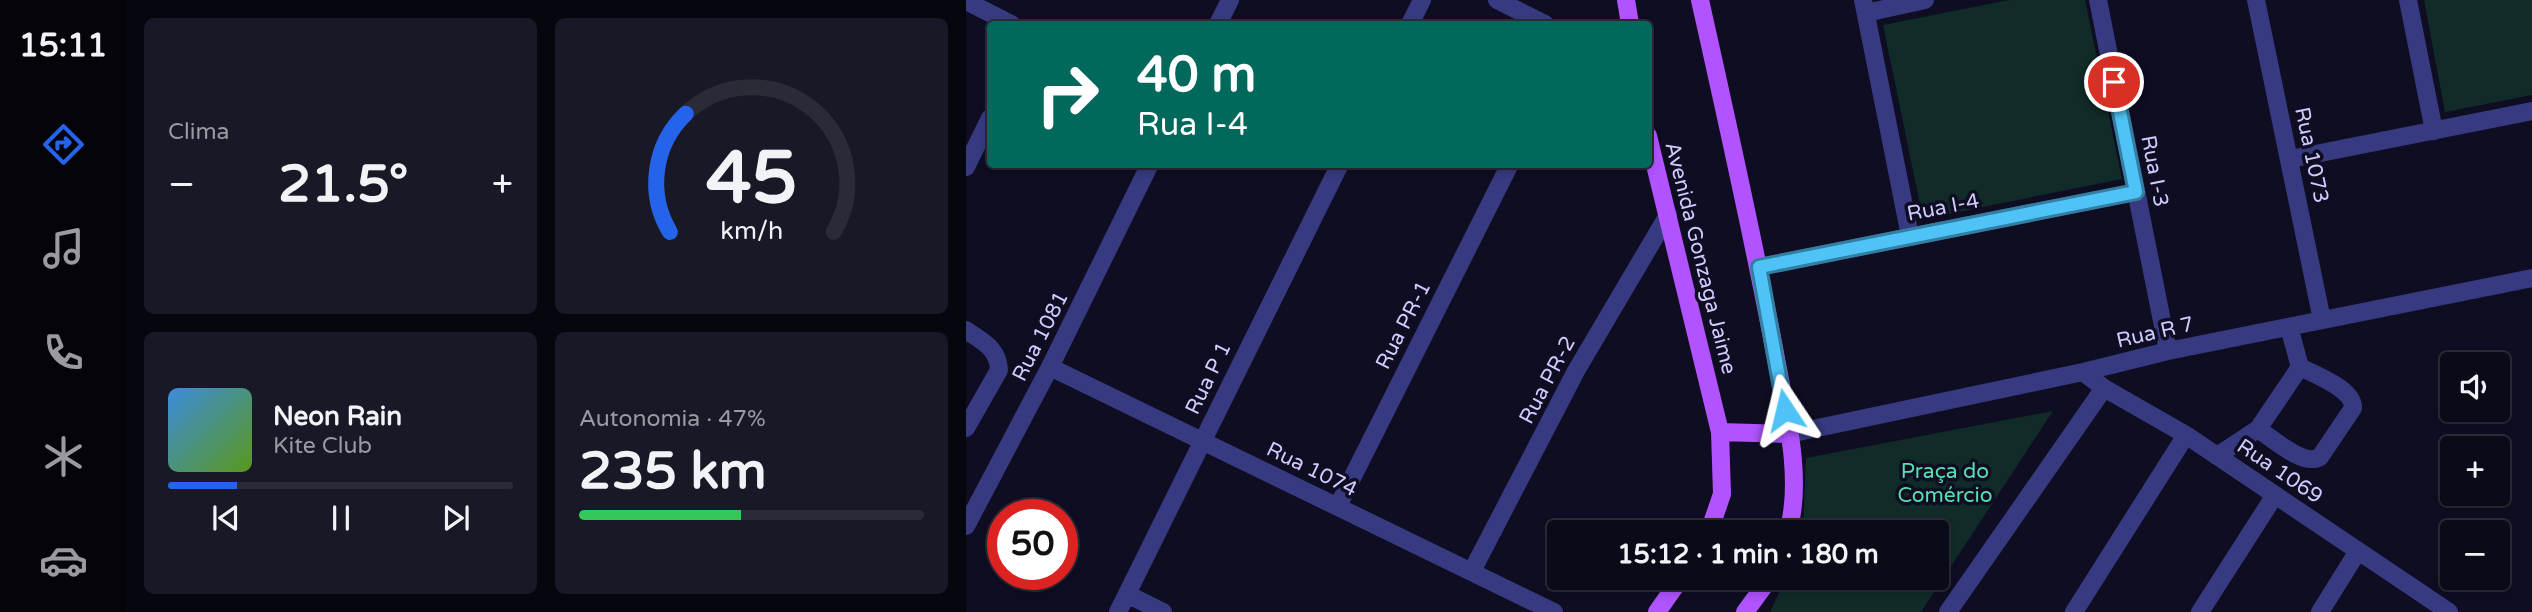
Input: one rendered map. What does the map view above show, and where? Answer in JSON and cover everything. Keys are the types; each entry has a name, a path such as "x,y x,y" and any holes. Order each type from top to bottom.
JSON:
{"main road":[{"path":"1626,0 1630,21"},
{"path":"1700,0 1759,267 1789,434 1794,509 1791,520"},
{"name":"Avenida Gonzaga Jaime","path":"1652,152 1720,432 1722,494 1713,520"},
{"path":"1720,432 1789,434"},
{"path":"1657,612 1673,590"},
{"path":"1745,612 1761,590"}],"street":[{"path":"1220,21 1230,0"},
{"path":"1412,21 1422,0"},
{"path":"1497,0 1539,21"},
{"path":"1910,236 1864,7 1925,0"},
{"name":"Rua I-3","path":"2098,0 2168,351"},
{"name":"Rua 1073","path":"2256,0 2322,320"},
{"path":"2408,0 2434,131"},
{"path":"966,1 1005,21"},
{"path":"2290,159 2532,111"},
{"path":"966,167 987,124"},
{"name":"Rua 1081","path":"966,526 1050,367 1148,168"},
{"name":"Rua P 1","path":"1118,612 1338,168"},
{"name":"Rua PR-1","path":"1338,506 1508,168"},
{"name":"Rua I-4","path":"1759,267 2136,192"},
{"name":"Rua PR-2","path":"1472,571 1576,371 1668,215"},
{"name":"Rua R 7","path":"1789,434 2083,372 2168,351 2532,278"},
{"path":"2258,429 2304,460 2314,461 2320,457 2353,408 2350,395 2300,367 2289,327"},
{"path":"966,330 993,349 999,370 966,428"},
{"name":"Rua 1074","path":"1050,367 1554,612"},
{"path":"2217,456 2258,429 2300,367"},
{"name":"Rua 1069","path":"2083,372 2104,388 2186,435 2449,612"},
{"path":"1948,612 2104,388"},
{"path":"2074,612 2186,435"},
{"path":"2200,612 2275,495"},
{"path":"2320,612 2358,551"},
{"path":"1127,594 1163,612"}],"green space":[{"path":"2009,0 2085,0 2122,179 1923,219 1883,25"},
{"path":"2424,0 2532,0 2532,95 2445,112"},
{"name":"Praça do Comércio","path":"2053,411 1949,569 1949,520 1803,520 1806,458"},
{"name":"Praça do Comércio","path":"1780,590 1935,590 1921,612 1770,612"}],"route":[{"path":"1785,410 1759,267 2136,192 2114,82"}]}
